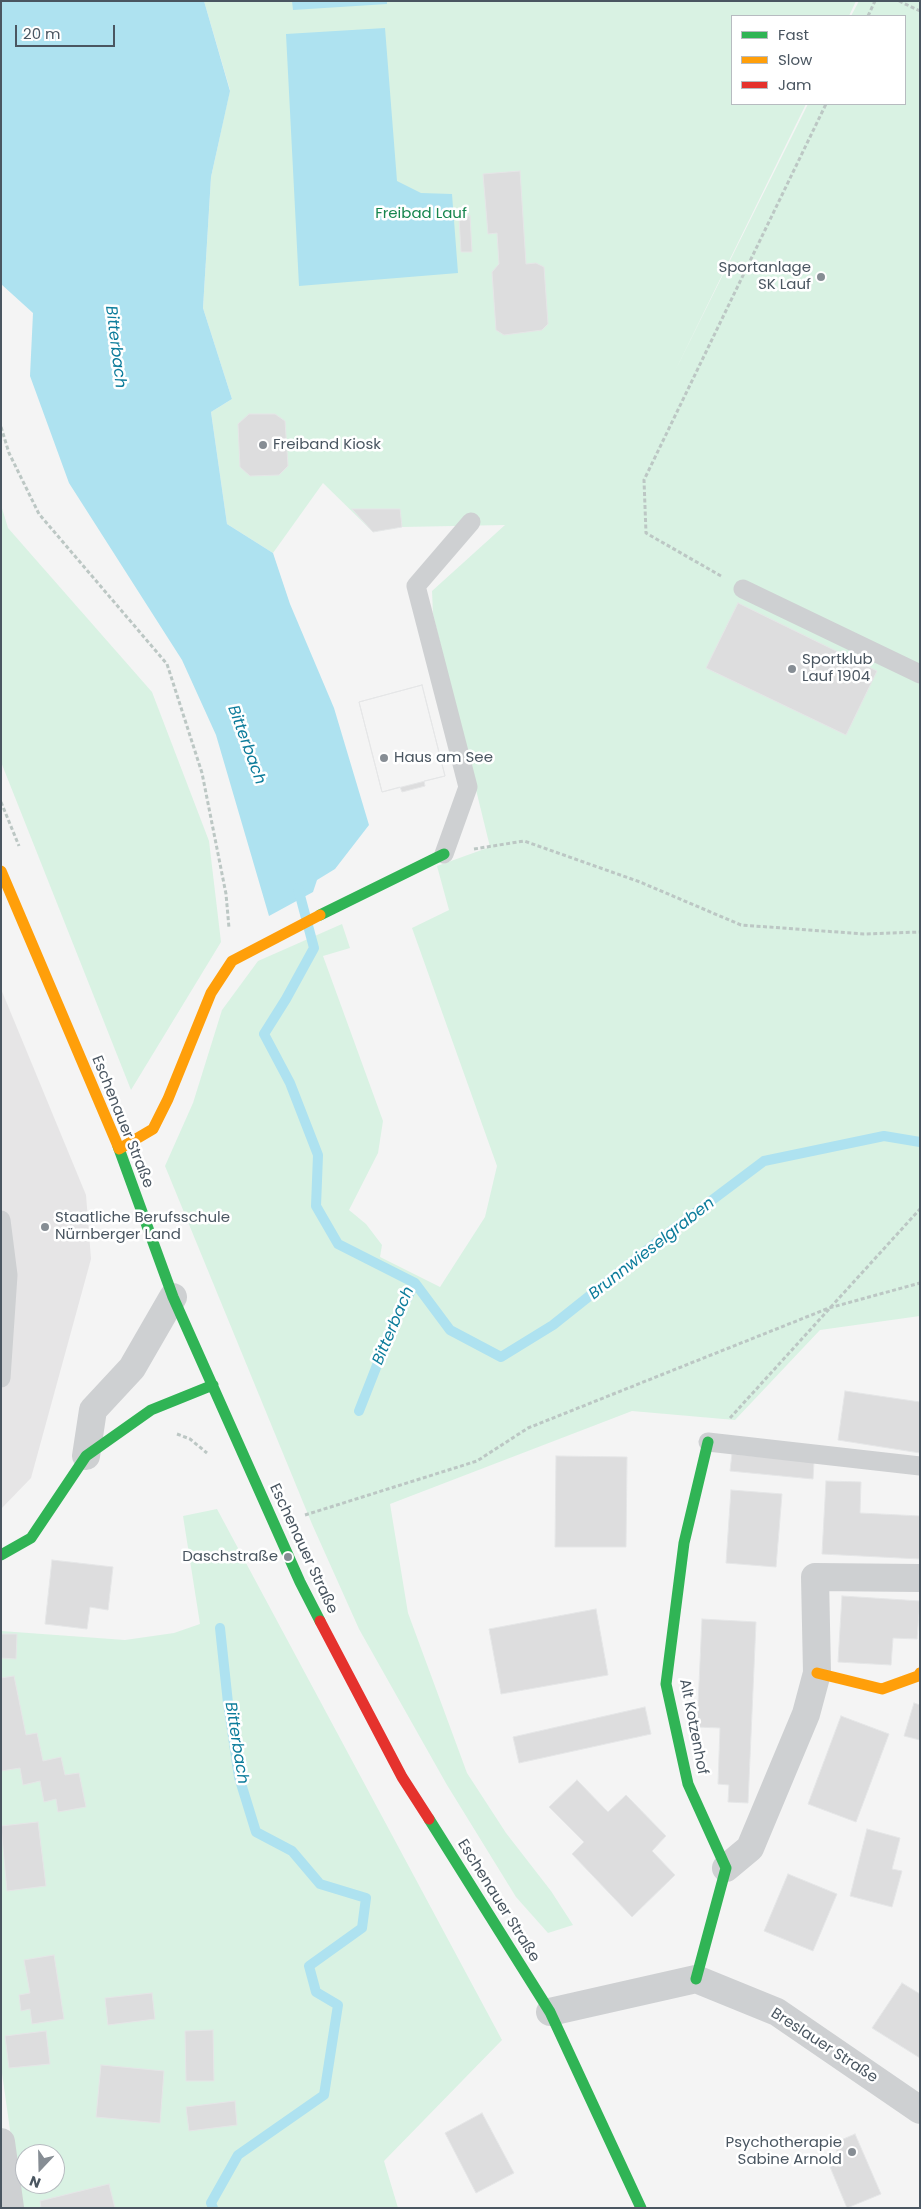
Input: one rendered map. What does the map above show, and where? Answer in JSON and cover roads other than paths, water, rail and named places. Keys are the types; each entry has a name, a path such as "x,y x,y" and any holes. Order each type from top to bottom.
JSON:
{"main road":[{"path":"119,1149 153,1129 168,1099 211,993 232,961 348,900 444,854"},
{"name":"Eschenauer Straße","path":"1,871 119,1149 173,1297 300,1582 402,1777 550,2012 641,2208"},
{"path":"1,1555 31,1538 55,1505 86,1456 151,1410 213,1385"},
{"name":"Alt Kotzenhof","path":"708,1442 684,1543 666,1684 688,1784 726,1868"},
{"path":"816,1673 882,1689 918,1676 920,1673"},
{"path":"696,1979 726,1868"}],"street":[{"path":"86,1456 93,1410 132,1368 173,1297"},
{"path":"726,1868 750,1848 806,1714 816,1673 816,1577 920,1578"},
{"path":"550,2012 696,1979"},
{"name":"Breslauer Straße","path":"696,1979 777,2012 920,2110"},
{"path":"1,2142 10,2208"}],"lane":[{"path":"444,854 468,787 416,586 471,522"},
{"path":"743,588 920,674"},
{"path":"1,1220 8,1275 1,1378"},
{"path":"708,1442 920,1466"}],"water":[{"path":"1,1 204,1 230,91 211,177 203,308 232,399 211,412 227,524 273,553 290,604 334,708 369,825 335,869 317,880 313,892 269,916 216,735 182,660 69,483 30,376 33,313 1,284"},
{"path":"292,1 387,1 387,4 293,10"},
{"path":"385,28 397,181 421,193 452,194 458,273 299,286 286,34"}],"waterway":[{"name":"Bitterbach","path":"298,888 314,948 264,1034 290,1083 318,1155 316,1206 338,1244 415,1283 392,1327 359,1411"},
{"name":"Brunnwieselgraben","path":"415,1283 450,1330 501,1357 553,1325 671,1231 764,1161 884,1136 920,1142"},
{"name":"Bitterbach","path":"213,2208 211,2203 238,2155 324,2095 338,2005 316,1992 309,1966 362,1928 366,1898 320,1884 292,1851 256,1832 239,1777 228,1703 220,1628"}],"place":[{"name":"Sportanlage SK Lauf","path":"821,277"},
{"name":"Freiband Kiosk","path":"263,445"},
{"name":"Sportklub Lauf 1904","path":"792,669"},
{"name":"Haus am See","path":"384,758"},
{"name":"Staatliche Berufsschule Nürnberger Land","path":"45,1227"},
{"name":"Daschstraße","path":"288,1557"},
{"name":"Psychotherapie Sabine Arnold","path":"852,2152"}],"park label":[{"name":"Freibad Lauf","path":"421,214"}]}
